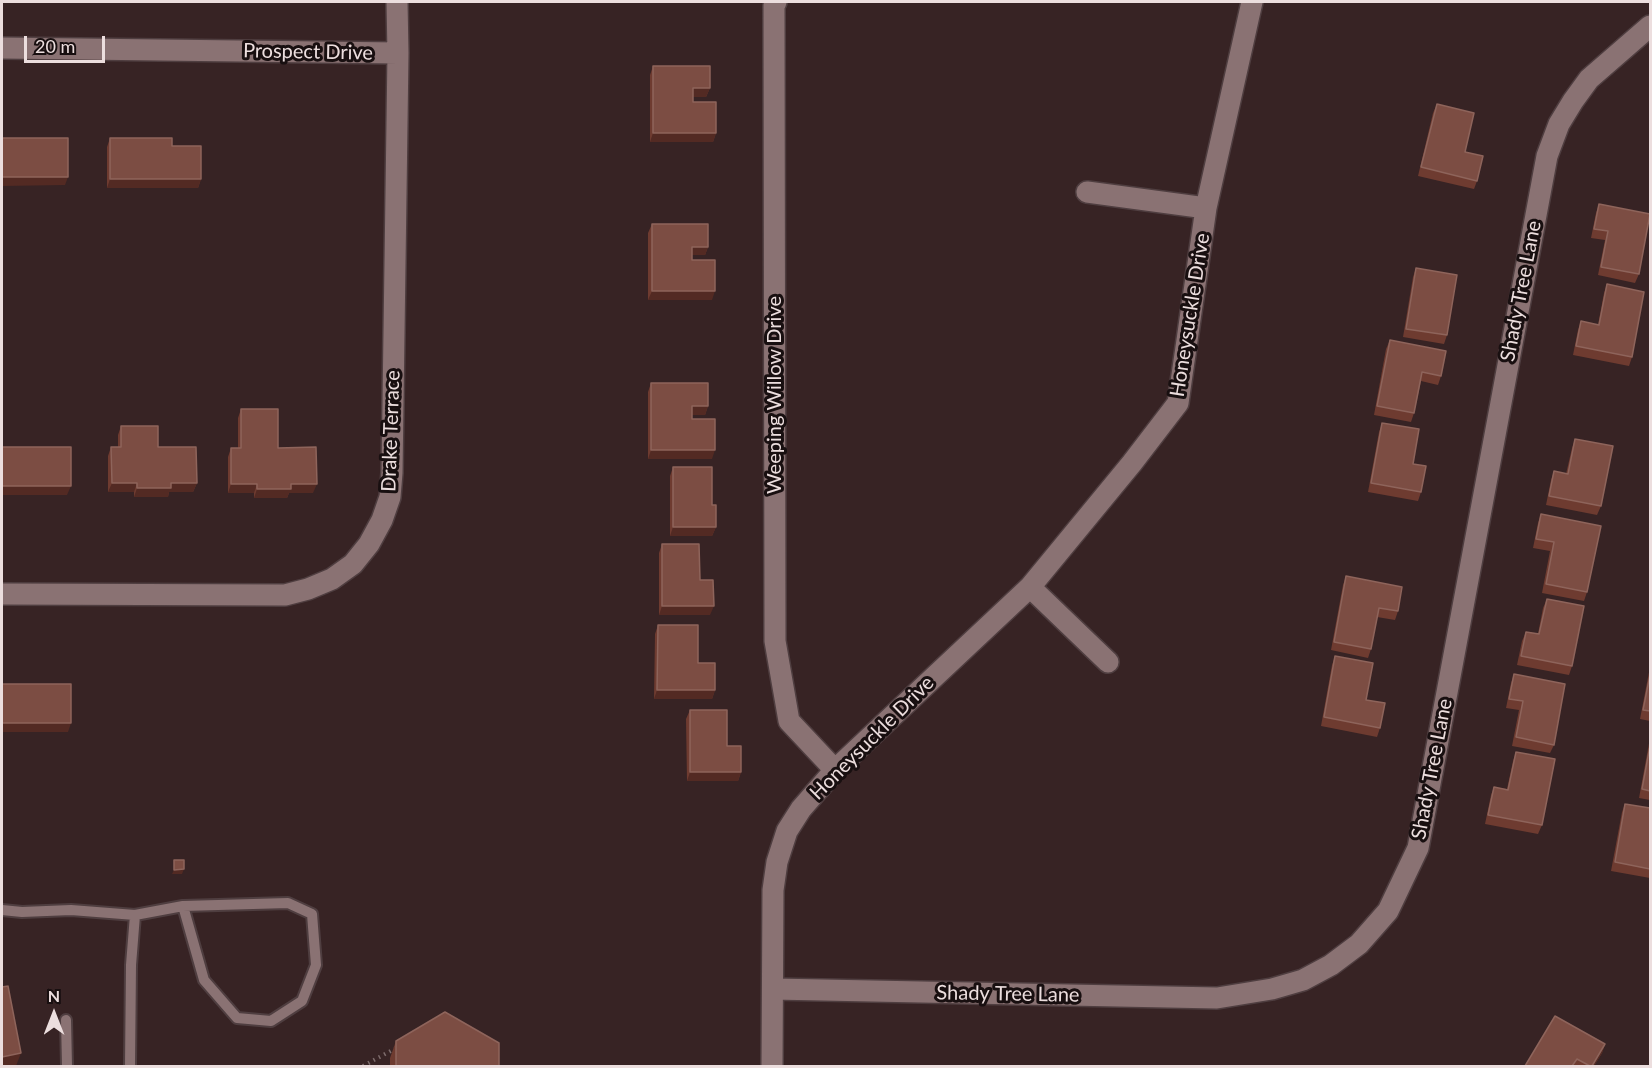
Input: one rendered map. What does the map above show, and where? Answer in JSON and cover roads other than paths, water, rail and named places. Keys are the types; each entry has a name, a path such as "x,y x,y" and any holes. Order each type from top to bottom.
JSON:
{"street":[{"name":"Drake Terrace","path":"2,594 285,595 332,579 353,564 369,544 382,520 390,497 392,473 397,2"},
{"name":"Weeping Willow Drive","path":"776,2 774,6 775,641 789,721 835,770"},
{"name":"Honeysuckle Drive","path":"772,1066 773,890 777,862 787,831 801,809 835,770 1030,587 1178,403 1206,208 1252,2"},
{"name":"Shady Tree Lane","path":"773,989 1217,998 1272,989 1303,980 1331,965 1359,944 1388,911 1418,848 1547,156 1559,124 1589,79 1650,26"},
{"name":"Prospect Drive","path":"2,48 398,53"},
{"name":"Honeysuckle Drive","path":"1086,192 1206,208"},
{"path":"1030,587 1108,662"}],"lane":[{"path":"2,910 22,912 71,910 135,915 183,906 288,903 312,914 316,965 302,1000 272,1021 237,1018 204,980 183,906"},
{"path":"130,1066 131,965 135,915"},
{"path":"66,1020 67,1066"}]}
